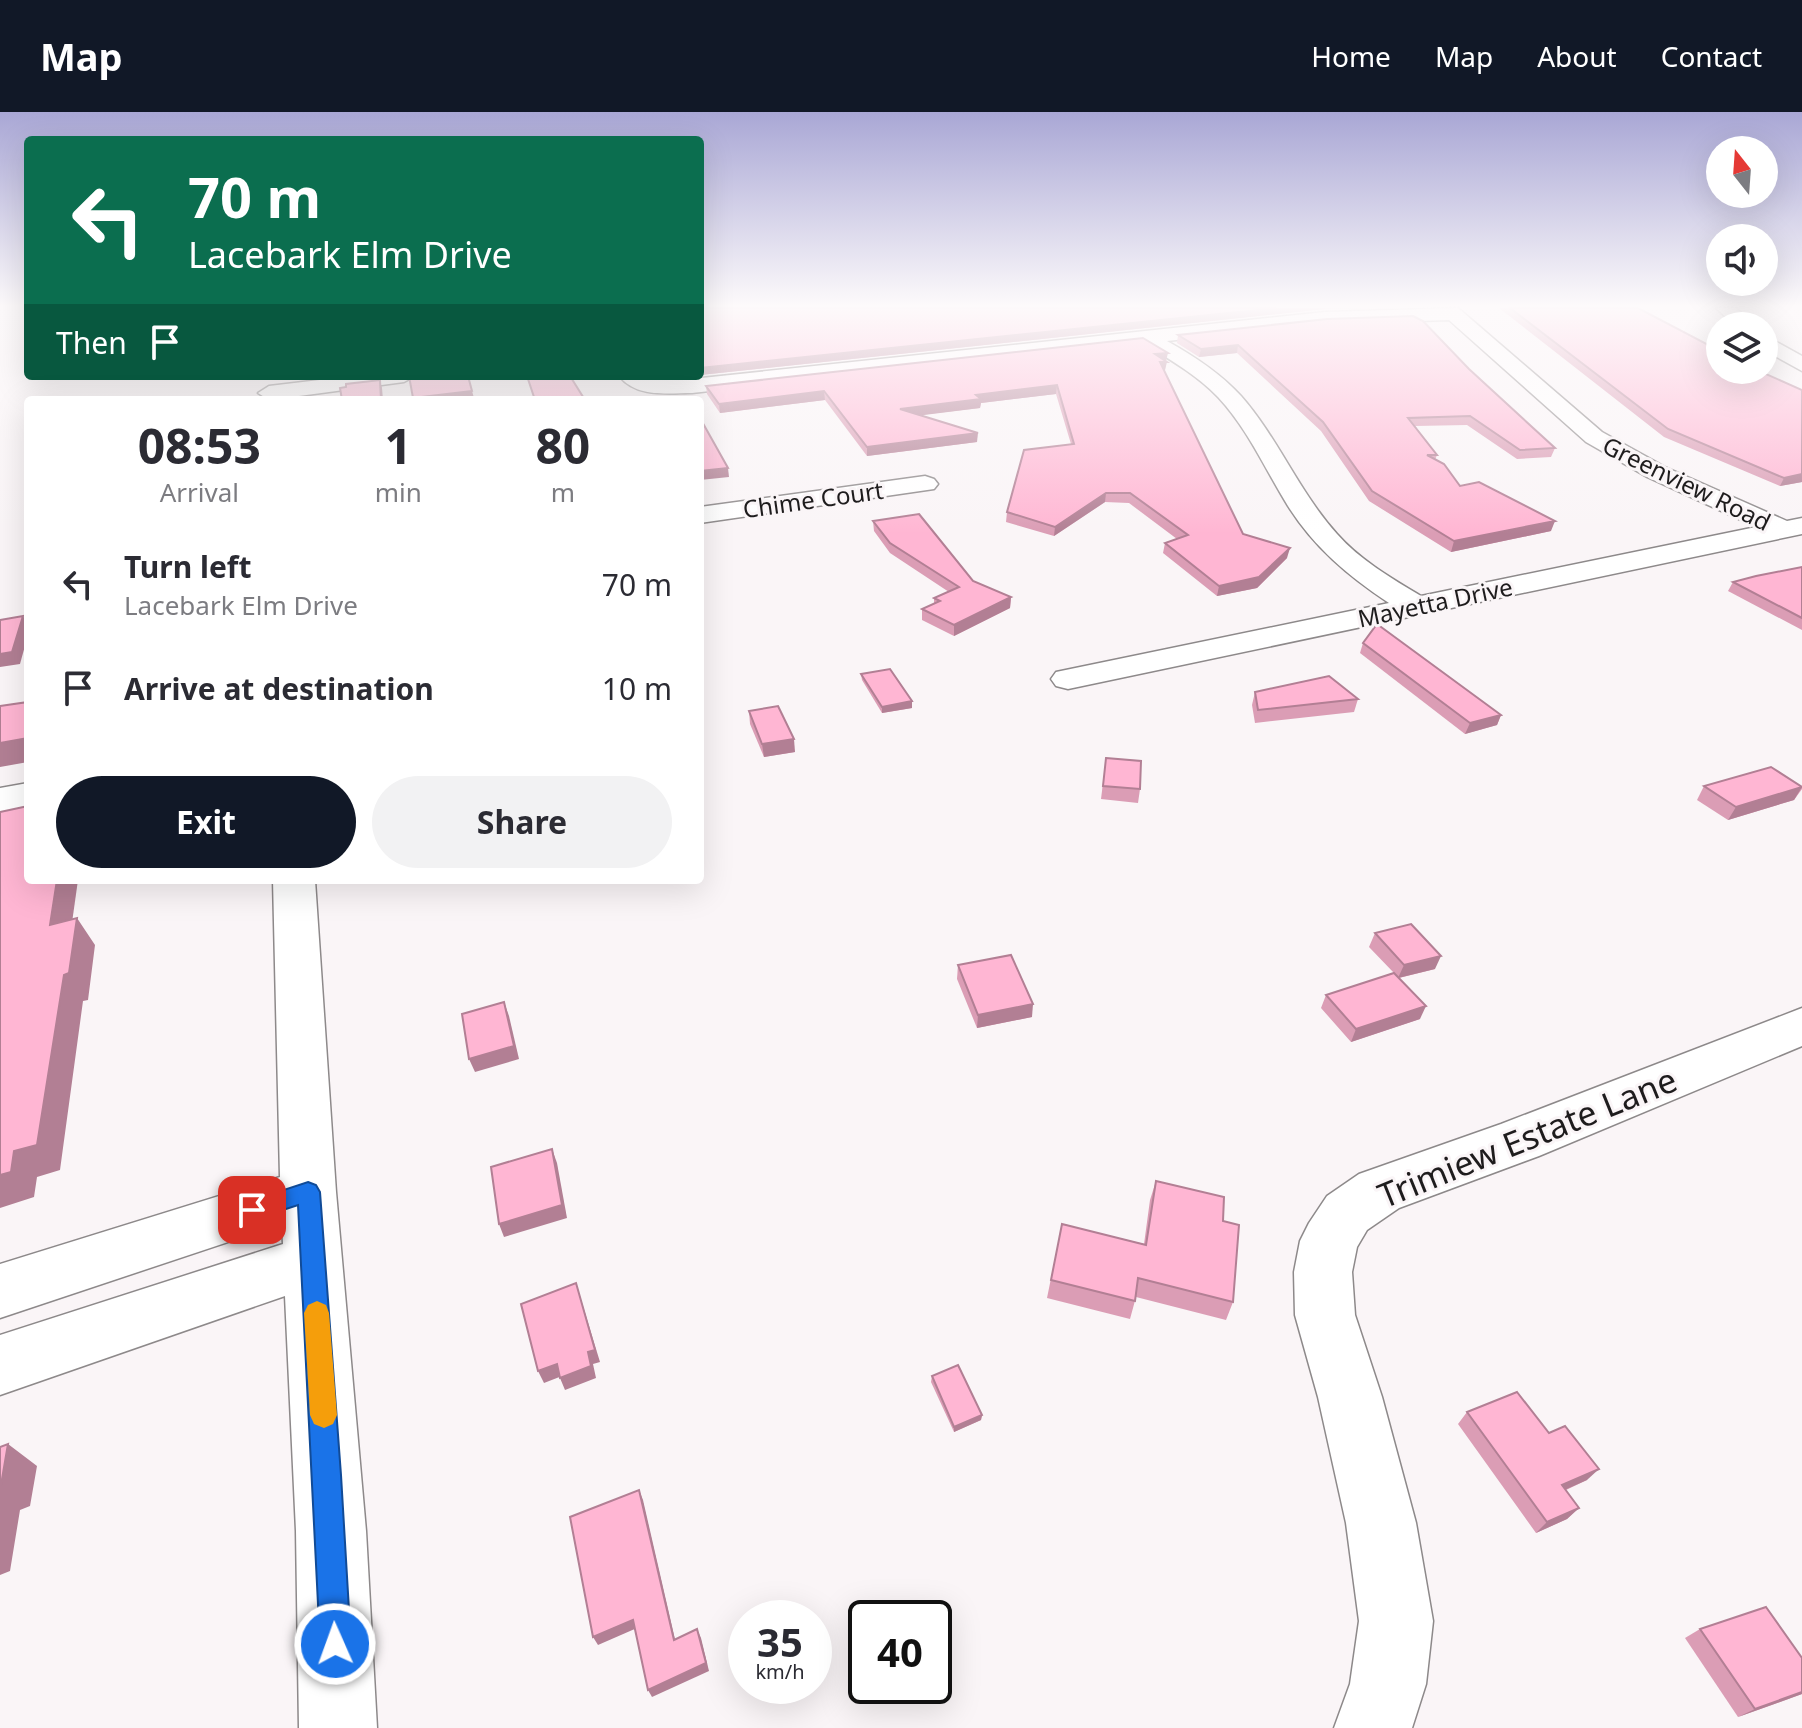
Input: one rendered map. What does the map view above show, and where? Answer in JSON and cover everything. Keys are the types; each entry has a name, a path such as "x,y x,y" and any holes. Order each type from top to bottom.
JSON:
{"street":[{"path":"269,388 290,383"},
{"path":"269,388 321,383"},
{"path":"1213,383 1236,404 1328,541 1378,582 1415,606"},
{"name":"Greenview Road","path":"1533,383 1594,437 1656,472 1793,528"},
{"name":"Chime Court","path":"704,514 925,484"},
{"name":"Mayetta Drive","path":"1068,679 1793,528"},
{"path":"0,800 24,796"},
{"path":"294,884 308,1192 330,1517 338,1728"},
{"name":"Trimiew Estate Lane","path":"1373,1728 1388,1684 1396,1621 1381,1523 1350,1397 1325,1315 1323,1272 1329,1241 1347,1213 1379,1191 1520,1140 1802,1026"},
{"path":"0,1291 308,1192"},
{"path":"0,1365 313,1260"}],"building":[{"path":"380,383 381,396 341,396 340,388 346,387 346,384"},
{"path":"410,383 470,383 472,391 430,396 413,396"},
{"path":"529,383 575,383 582,396 534,396"},
{"path":"730,383 1170,383 1243,534 1290,548 1259,577 1219,586 1165,543 1188,535 1130,493 1106,493 1055,527 1007,512 1024,450 1074,444 1057,385 900,409 978,433 867,447 824,391 719,404 706,386"},
{"path":"1280,383 1485,383 1555,448 1520,450 1470,416 1408,418 1437,455 1427,455 1444,464 1460,486 1479,482 1555,521 1454,541 1372,491 1323,422"},
{"path":"1608,383 1787,383 1802,390 1802,474 1784,478 1668,429"},
{"path":"704,425 728,468 704,471"},
{"path":"919,514 973,581 1011,597 954,625 922,609 940,601 934,598 959,587 890,543 873,521"},
{"path":"1802,567 1802,618 1733,582 1756,576"},
{"path":"23,616 12,652 0,654 0,620"},
{"path":"1377,624 1501,715 1470,723 1363,643"},
{"path":"890,669 912,701 882,707 861,674"},
{"path":"1329,676 1358,699 1258,710 1255,692"},
{"path":"24,703 24,739 0,743 0,706"},
{"path":"778,706 794,739 762,744 749,711"},
{"path":"1106,758 1141,761 1140,789 1103,786"},
{"path":"1771,767 1802,787 1736,807 1704,786"},
{"path":"24,807 24,884 56,884 50,925 77,918 69,973 64,975 37,1145 14,1151 11,1172 0,1175 0,812"},
{"path":"1411,924 1441,956 1404,965 1375,933"},
{"path":"1011,955 1033,1004 978,1015 958,965"},
{"path":"1394,973 1426,1006 1356,1029 1326,995"},
{"path":"504,1002 514,1046 469,1059 462,1014"},
{"path":"552,1149 562,1205 499,1224 491,1167"},
{"path":"1156,1181 1224,1197 1223,1221 1239,1225 1233,1302 1138,1278 1135,1301 1051,1280 1062,1224 1146,1245"},
{"path":"576,1283 595,1350 588,1352 591,1366 560,1378 557,1364 538,1371 521,1304"},
{"path":"958,1365 982,1415 954,1427 932,1376"},
{"path":"1517,1392 1549,1433 1565,1426 1599,1469 1562,1485 1579,1508 1547,1522 1467,1412"},
{"path":"8,1444 1,1485 0,1485 0,1447"},
{"path":"639,1490 674,1640 697,1629 706,1663 648,1690 633,1620 593,1637 570,1517"},
{"path":"1766,1607 1802,1658 1802,1692 1755,1709 1700,1629"}],"slow traffic":[{"path":"317,1313 324,1415"}],"route":[{"path":"252,1210 308,1192 328,1475 335,1644"}]}
